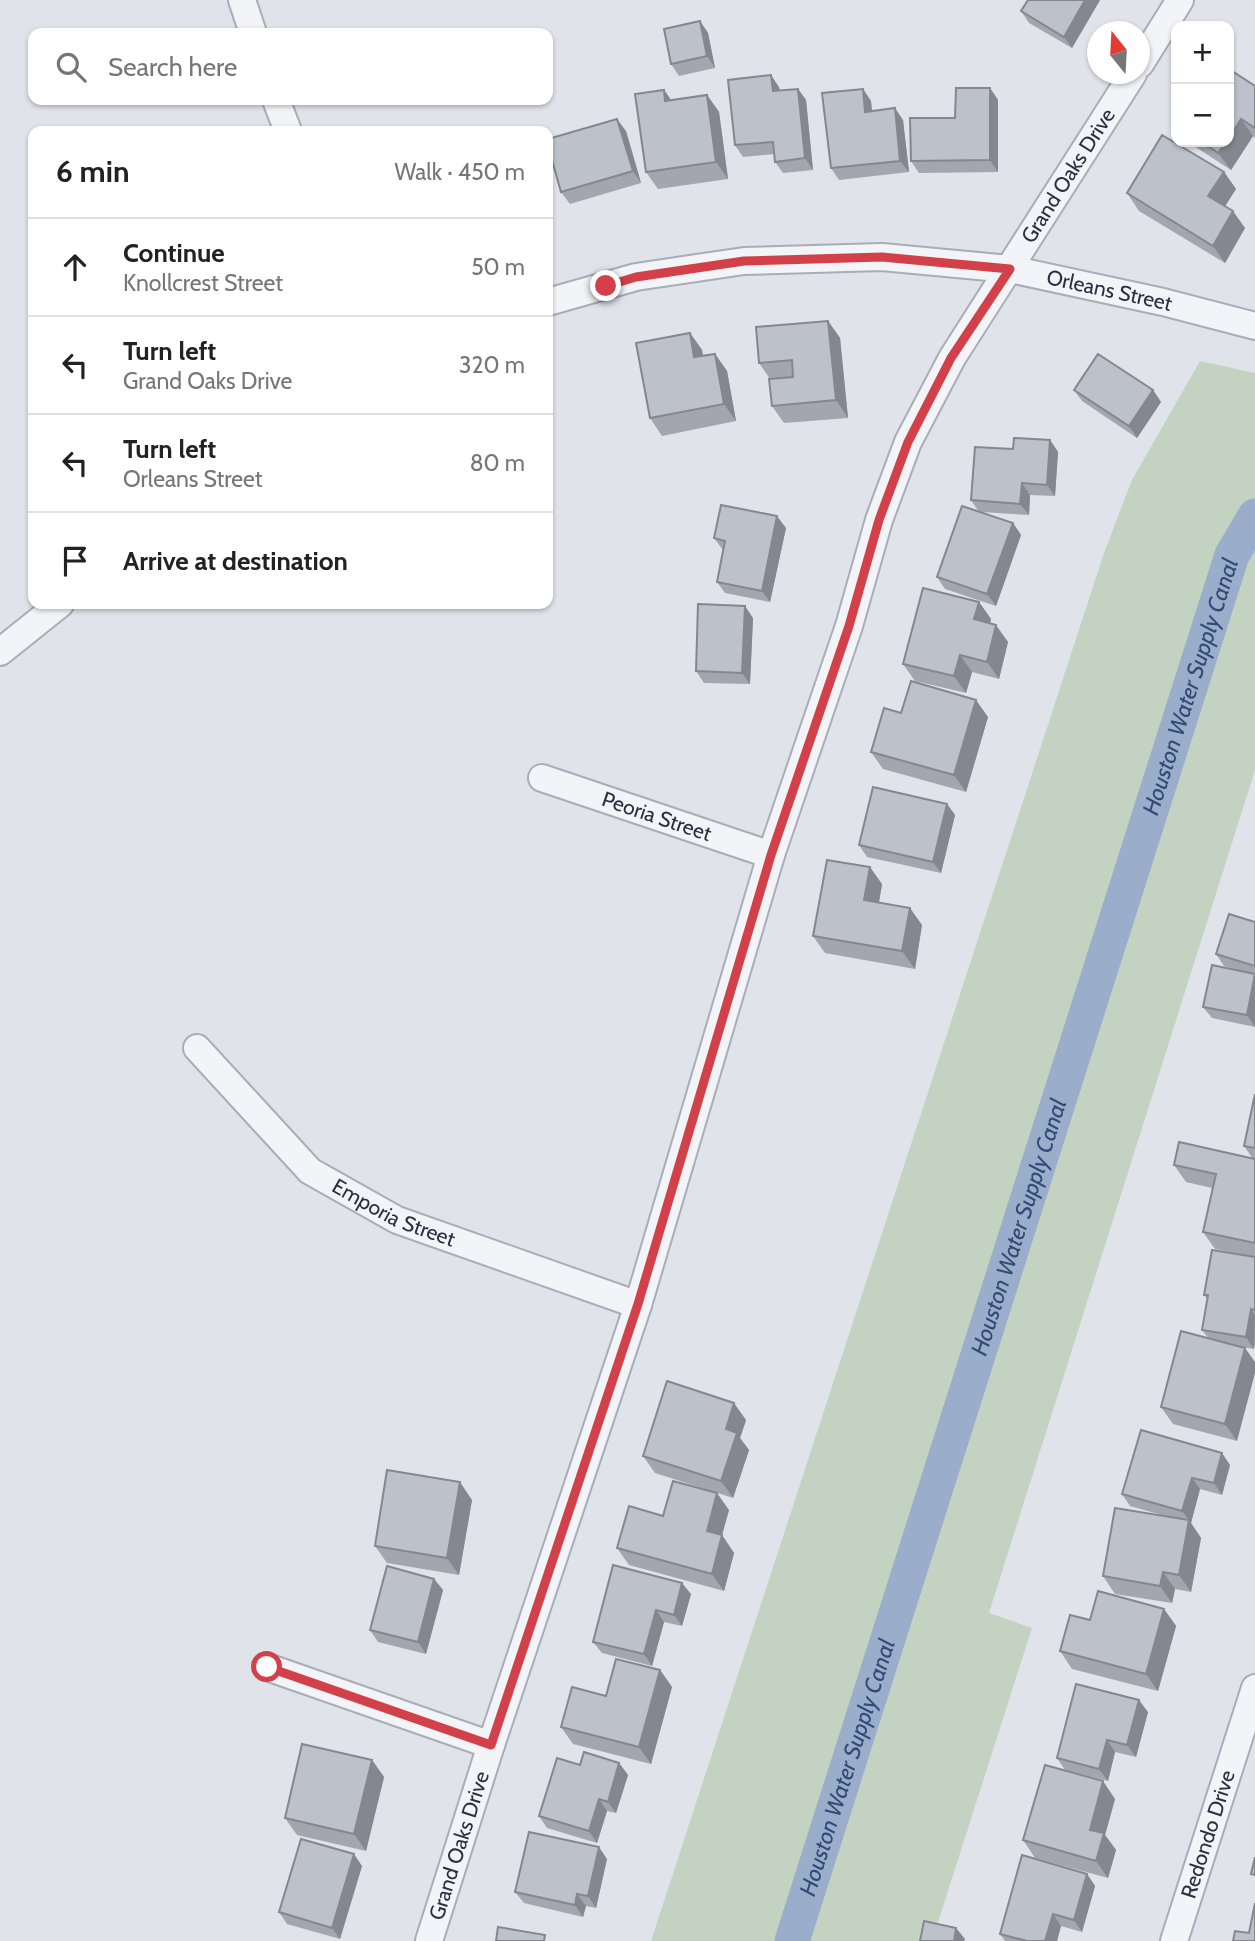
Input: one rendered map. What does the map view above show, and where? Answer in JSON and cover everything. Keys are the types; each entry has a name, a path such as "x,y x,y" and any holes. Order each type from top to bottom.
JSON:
{"street":[{"path":"242,0 251,28"},
{"path":"1150,47 1180,0"},
{"name":"Grand Oaks Drive","path":"429,1941 491,1745 638,1304 771,855 849,626 879,520 908,442 951,358 1127,84"},
{"path":"278,105 286,126"},
{"name":"Orleans Street","path":"553,301 636,277 744,261 882,257 1010,269 1163,302 1255,326"},
{"path":"0,652 54,609"},
{"name":"Peoria Street","path":"542,778 771,855"},
{"name":"Emporia Street","path":"197,1048 310,1171 397,1220 638,1304"},
{"path":"267,1667 491,1745"},
{"name":"Redondo Drive","path":"1174,1941 1255,1688"}],"green space":[{"path":"1200,361 1255,373 1255,770 989,1613 1032,1628 932,1941 651,1941 1104,553 1132,480"}],"building":[{"path":"1028,0 1085,0 1064,37 1021,11"},
{"path":"700,21 707,56 671,64 664,29"},
{"path":"1234,72 1255,86 1255,128 1241,119 1234,130"},
{"path":"771,75 773,91 798,89 805,158 775,162 773,142 735,145 728,80"},
{"path":"956,88 990,88 990,160 911,161 910,118 955,118"},
{"path":"863,89 865,112 895,108 900,161 831,168 822,93"},
{"path":"664,90 665,101 707,95 716,162 646,172 635,94"},
{"path":"617,119 633,171 561,192 553,164 553,138"},
{"path":"1162,135 1171,140 1171,147 1182,147 1224,172 1208,196 1233,211 1213,246 1127,193"},
{"path":"1209,147 1222,147 1218,153"},
{"path":"828,321 836,400 772,406 769,379 793,377 792,360 759,363 756,327"},
{"path":"690,333 694,357 715,354 724,404 650,418 636,343"},
{"path":"1098,354 1153,390 1129,426 1074,390"},
{"path":"1014,438 1050,440 1047,485 1022,483 1020,504 971,500 975,447 1013,449"},
{"path":"721,505 777,516 762,591 717,582 725,541 714,538"},
{"path":"962,506 1013,523 987,594 937,577"},
{"path":"923,588 979,602 974,619 996,625 987,662 960,655 954,676 903,664"},
{"path":"698,604 745,606 742,673 696,671"},
{"path":"911,681 976,700 954,775 871,752 884,708 901,713"},
{"path":"873,787 947,804 933,862 859,845"},
{"path":"827,860 870,867 864,900 910,908 902,951 813,936"},
{"path":"1229,914 1255,922 1255,966 1216,954"},
{"path":"1212,965 1255,974 1247,1015 1203,1007"},
{"path":"1255,1094 1255,1148 1244,1146"},
{"path":"1179,1142 1255,1159 1255,1243 1203,1232 1216,1174 1174,1165"},
{"path":"1212,1250 1255,1257 1255,1310 1251,1309 1246,1337 1202,1330 1208,1295 1204,1295"},
{"path":"1181,1331 1245,1348 1225,1424 1161,1407"},
{"path":"667,1381 734,1403 726,1429 737,1433 721,1481 643,1456"},
{"path":"1141,1430 1222,1453 1214,1483 1192,1478 1182,1511 1122,1494"},
{"path":"387,1470 460,1482 447,1558 375,1546"},
{"path":"673,1481 717,1493 707,1531 722,1535 712,1574 617,1548 629,1506 663,1516"},
{"path":"1115,1508 1189,1520 1179,1575 1163,1572 1160,1586 1103,1576"},
{"path":"613,1565 682,1583 674,1615 656,1610 644,1654 593,1642"},
{"path":"387,1566 434,1579 418,1642 370,1630"},
{"path":"1098,1591 1164,1609 1146,1674 1060,1651 1070,1615 1090,1620"},
{"path":"616,1659 660,1670 639,1747 561,1727 572,1687 606,1696"},
{"path":"1076,1684 1139,1700 1127,1745 1107,1740 1099,1769 1057,1758"},
{"path":"302,1744 372,1760 354,1834 285,1818"},
{"path":"584,1752 619,1763 608,1802 599,1799 589,1831 539,1816 557,1758 580,1765"},
{"path":"1045,1765 1103,1781 1090,1830 1104,1833 1096,1861 1023,1840"},
{"path":"529,1832 599,1847 588,1896 577,1894 575,1905 515,1892"},
{"path":"301,1839 354,1854 332,1928 279,1912"},
{"path":"1022,1855 1087,1874 1074,1920 1053,1914 1045,1941 1027,1941 1000,1934"},
{"path":"1255,1857 1255,1875 1251,1874"},
{"path":"1255,1903 1255,1941 1233,1941 1235,1931 1249,1933"},
{"path":"924,1921 956,1928 954,1941 920,1941"},
{"path":"498,1927 545,1935 544,1941 496,1941"}],"waterway":[{"name":"Houston Water Supply Canal","path":"792,1941 1232,555 1255,516"}],"route":[{"path":"267,1667 491,1745 638,1304 771,855 849,626 879,520 908,442 951,358 1010,269 882,257 744,261 636,277 606,286"}]}
